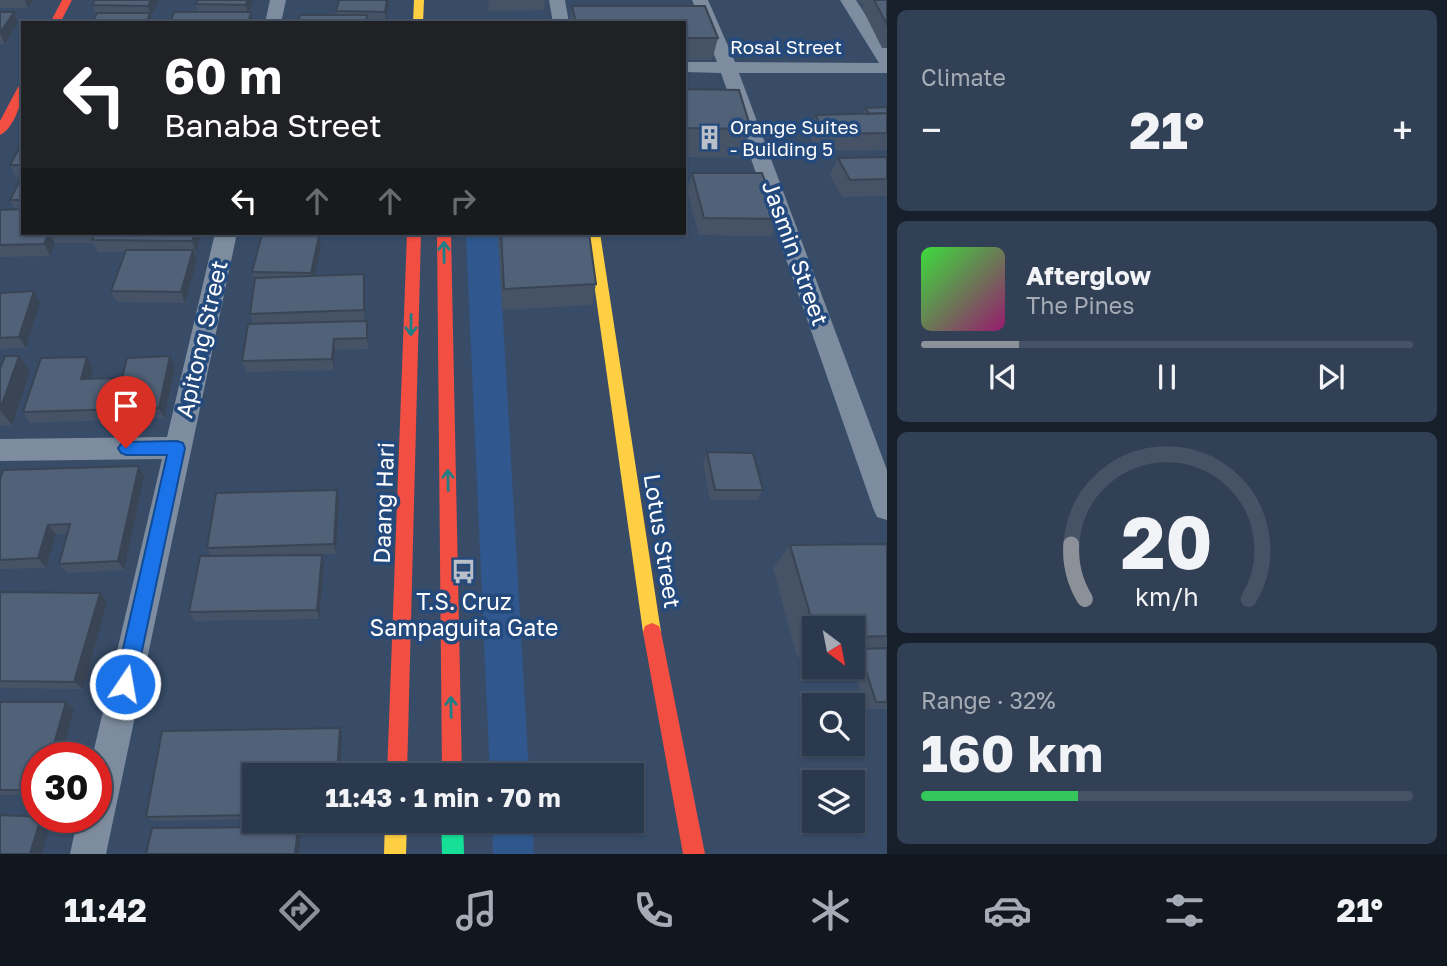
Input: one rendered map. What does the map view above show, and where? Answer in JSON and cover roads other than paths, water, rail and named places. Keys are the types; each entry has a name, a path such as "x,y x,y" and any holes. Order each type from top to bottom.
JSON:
{"main road":[{"path":"56,21 67,0"},
{"path":"418,21 419,0"},
{"path":"0,132 21,91"},
{"name":"Daang Hari","path":"397,763 414,235"},
{"path":"444,235 452,763"},
{"name":"Lotus Street","path":"593,235 662,690 694,854"},
{"path":"394,854 395,833"},
{"path":"452,833 453,854"}],"street":[{"path":"273,21 278,0"},
{"path":"557,0 561,21"},
{"name":"Jasmin Street","path":"700,0 728,67 887,508"},
{"path":"851,4 872,8"},
{"path":"851,4 887,62"},
{"name":"Rosal Street","path":"686,67 887,68"},
{"name":"Apitong Street","path":"112,743 226,235"},
{"path":"0,450 177,448"},
{"name":"Apitong Street","path":"88,854 92,833"}],"place":[{"name":"Orange Suites - Building 5","path":"710,138"},
{"name":"T.S. Cruz Sampaguita Gate","path":"464,572"}]}
